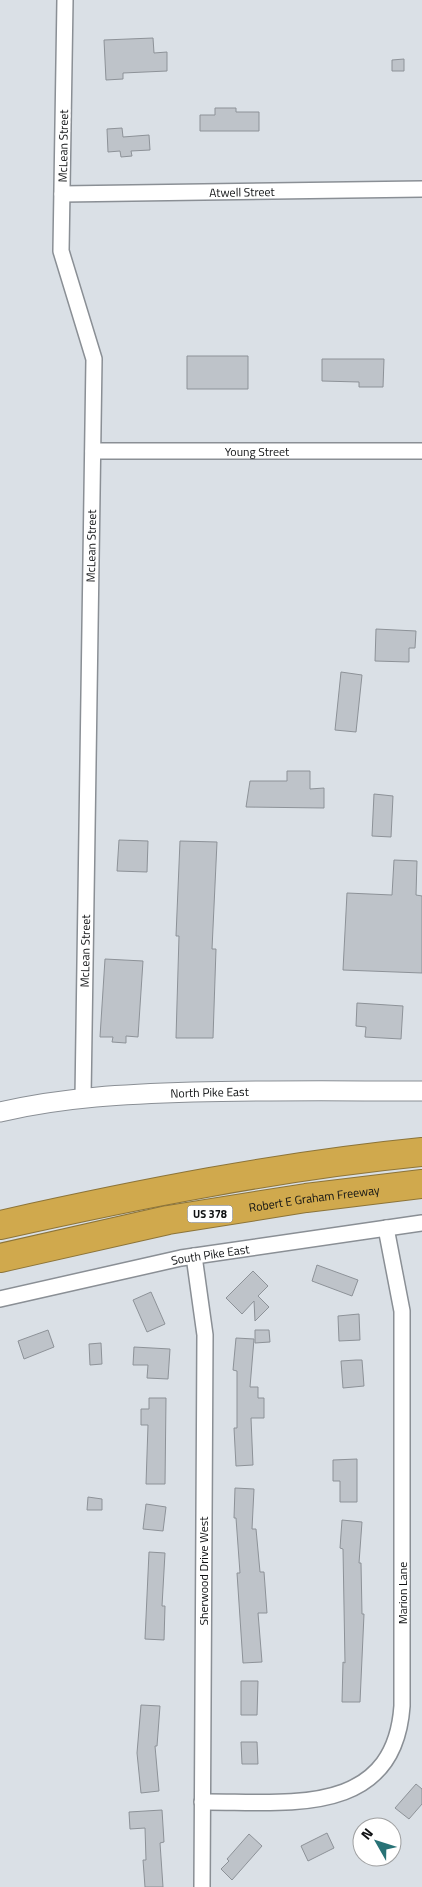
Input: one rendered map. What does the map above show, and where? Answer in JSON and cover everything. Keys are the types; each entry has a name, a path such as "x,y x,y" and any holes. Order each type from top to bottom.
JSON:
{"highway":[{"name":"US 378","path":"0,1225 241,1178 369,1157 422,1152"},
{"name":"Robert E Graham Freeway","path":"0,1258 168,1220 306,1198 422,1184"}],"street":[{"name":"McLean Street","path":"65,0 61,251 94,359 83,1098"},
{"name":"Atwell Street","path":"62,194 422,188"},
{"name":"Young Street","path":"93,451 422,450"},
{"name":"North Pike East","path":"0,1112 42,1102 110,1094 231,1091 422,1091"},
{"name":"South Pike East","path":"0,1299 194,1256 422,1223"},
{"name":"Marion Lane","path":"202,1802 310,1800 339,1795 364,1782 375,1772 385,1760 397,1735 402,1706 402,1311 386,1228"},
{"name":"Sherwood Drive West","path":"194,1256 205,1335 202,1887"}],"building":[{"path":"153,38 154,53 167,52 167,71 123,73 123,79 106,80 104,40"},
{"path":"404,59 404,71 392,71 392,60"},
{"path":"215,108 236,108 236,112 259,112 259,131 200,131 200,115 215,115"},
{"path":"122,128 123,137 149,135 150,150 131,151 132,156 121,157 120,151 108,152 107,129"},
{"path":"187,356 248,356 248,389 187,389"},
{"path":"322,359 384,359 383,387 359,387 359,382 322,381"},
{"path":"376,629 416,631 415,648 409,648 409,662 375,661"},
{"path":"341,672 362,675 356,732 335,730"},
{"path":"287,771 310,771 310,789 324,788 324,808 246,807 250,781 287,781"},
{"path":"374,794 393,796 391,837 372,836"},
{"path":"119,840 148,841 147,872 117,871"},
{"path":"180,841 217,842 212,949 216,949 213,1038 176,1038 179,936 176,936"},
{"path":"394,860 417,861 416,895 422,896 422,973 343,970 347,893 392,895"},
{"path":"105,959 143,961 138,1037 126,1036 126,1043 112,1042 113,1037 100,1037"},
{"path":"357,1003 403,1006 401,1039 365,1037 366,1027 356,1026"},
{"path":"317,1265 358,1280 352,1296 312,1281"},
{"path":"253,1271 268,1286 258,1296 269,1307 255,1321 254,1301 242,1314 226,1298"},
{"path":"151,1292 165,1324 147,1332 133,1300"},
{"path":"359,1314 360,1340 339,1341 338,1316"},
{"path":"48,1330 54,1347 24,1359 18,1341"},
{"path":"255,1330 269,1330 270,1342 255,1343"},
{"path":"236,1338 254,1339 250,1387 258,1387 258,1398 264,1398 264,1418 251,1418 253,1465 236,1466 234,1428 237,1428 237,1371 233,1370"},
{"path":"101,1343 102,1364 90,1365 89,1344"},
{"path":"134,1347 170,1349 168,1379 147,1378 148,1365 133,1365"},
{"path":"362,1360 364,1386 343,1388 341,1361"},
{"path":"149,1398 166,1398 165,1484 146,1484 148,1425 141,1425 141,1409 149,1409"},
{"path":"357,1459 357,1502 340,1502 340,1481 333,1481 333,1460"},
{"path":"235,1488 254,1489 252,1529 256,1529 260,1572 264,1572 267,1613 258,1613 262,1662 243,1663 237,1573 240,1573 236,1518 234,1518"},
{"path":"88,1497 102,1499 102,1510 87,1510"},
{"path":"146,1504 166,1507 163,1531 143,1529"},
{"path":"342,1520 362,1522 359,1563 361,1563 362,1614 364,1614 360,1702 342,1702 343,1662 345,1663 343,1549 340,1548"},
{"path":"149,1552 165,1553 162,1606 165,1606 164,1640 145,1639"},
{"path":"241,1681 258,1681 257,1715 241,1715"},
{"path":"141,1705 160,1706 157,1746 155,1746 159,1791 141,1793 137,1753"},
{"path":"241,1742 257,1742 258,1764 242,1764"},
{"path":"416,1784 422,1789 422,1804 409,1819 395,1808"},
{"path":"162,1810 164,1842 160,1843 163,1887 145,1887 143,1860 146,1860 145,1828 130,1829 129,1812"},
{"path":"327,1833 334,1848 308,1861 301,1846"},
{"path":"249,1834 262,1846 232,1880 221,1869 229,1861 227,1859"}]}
